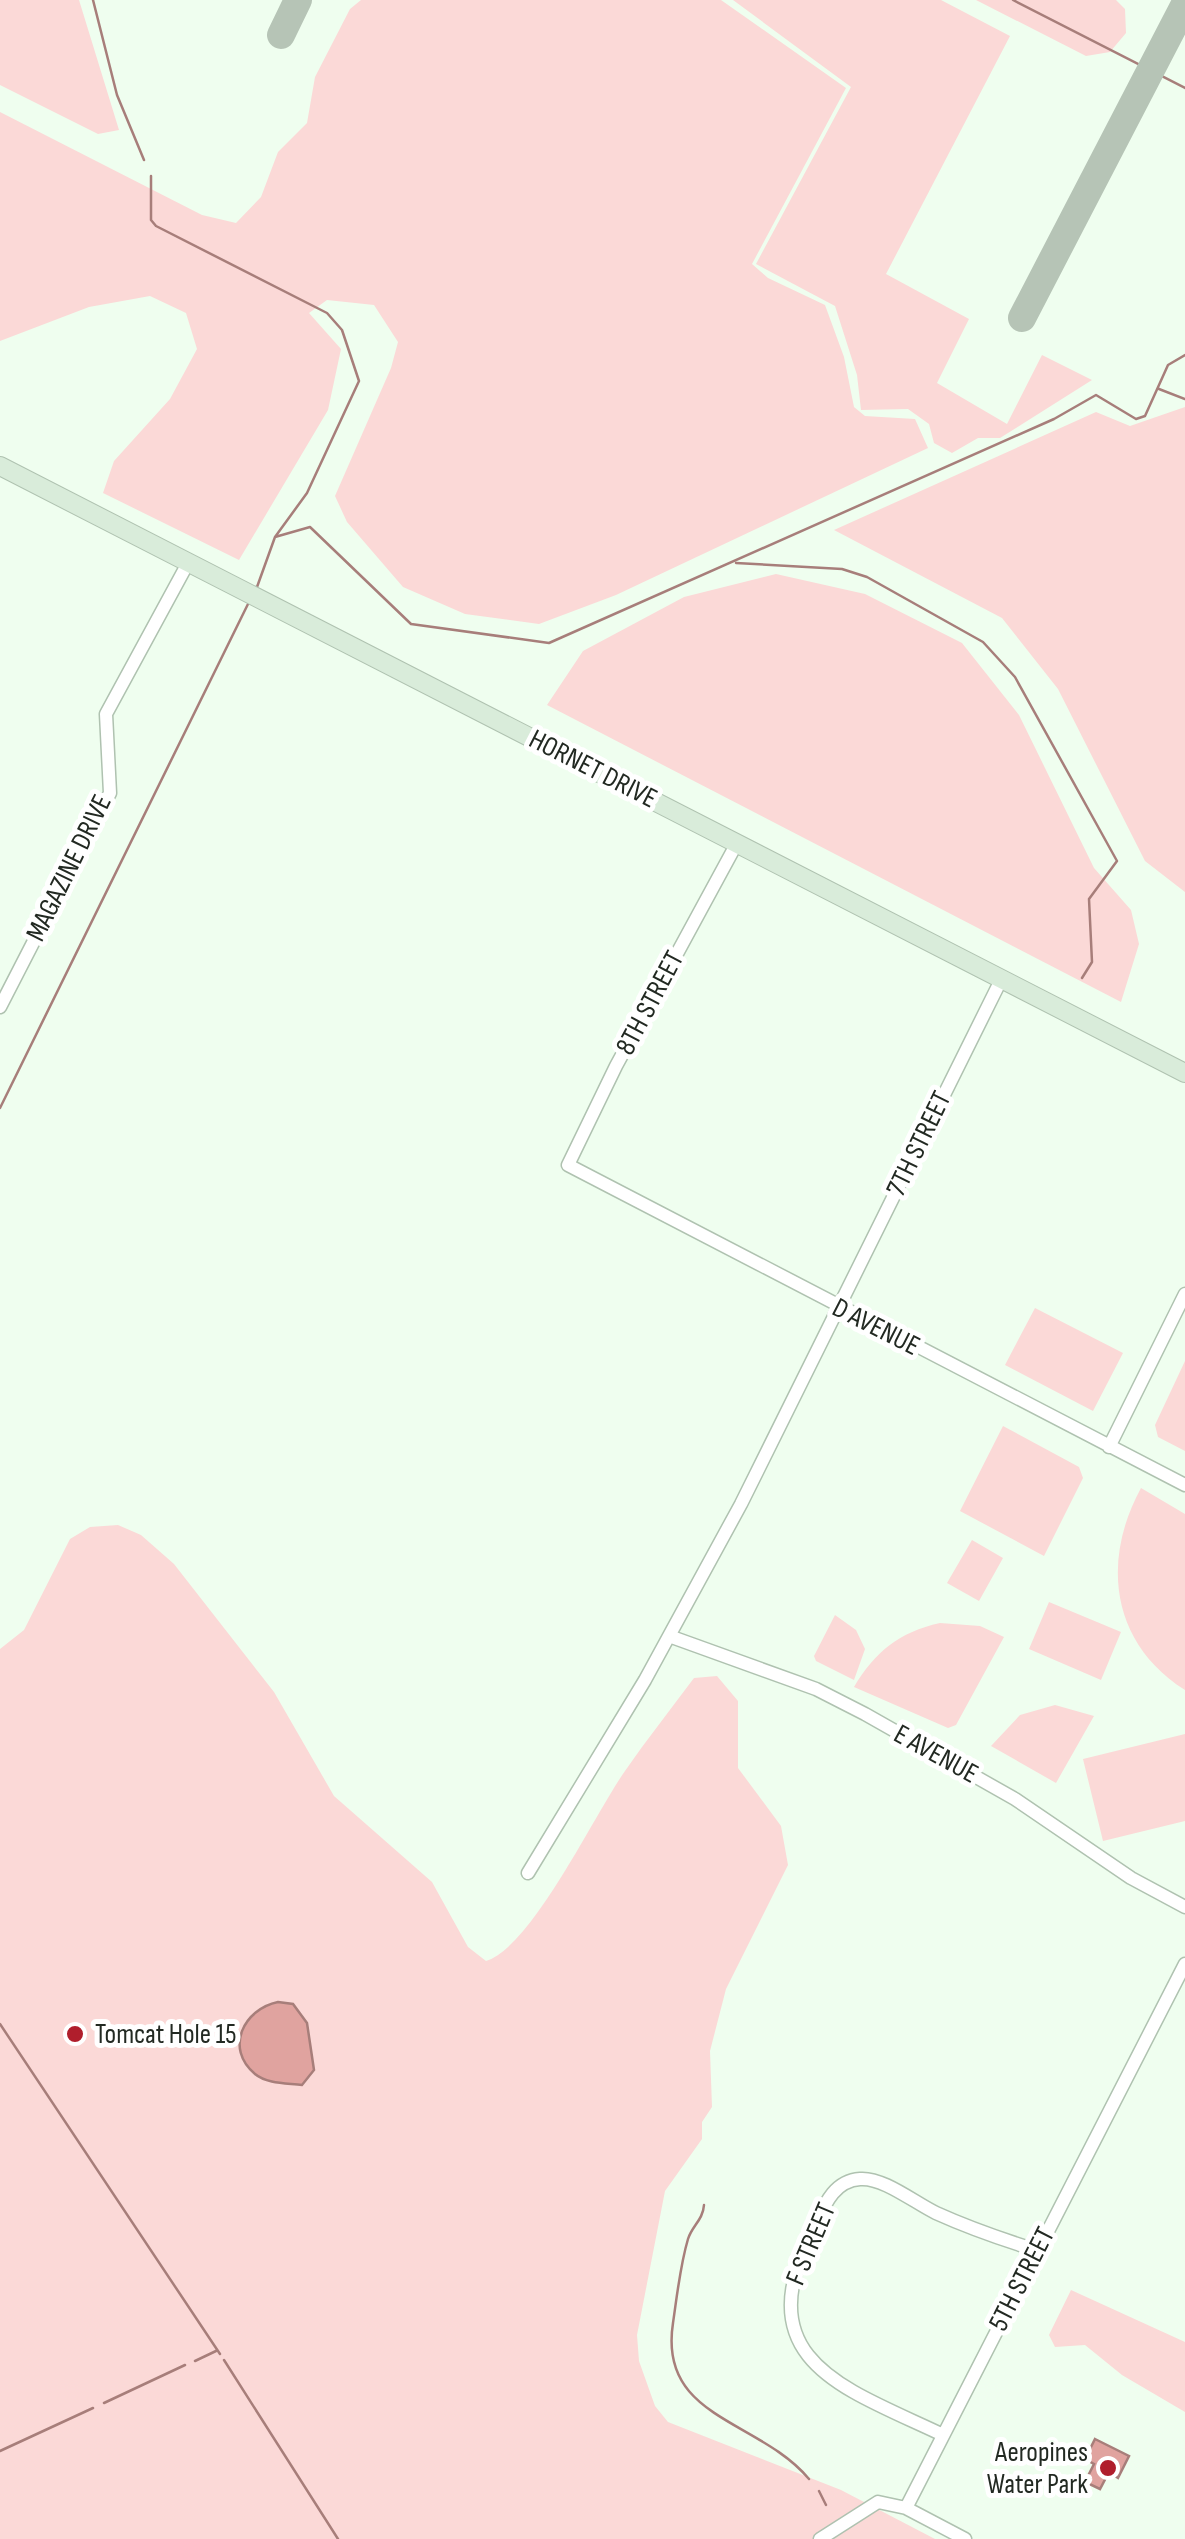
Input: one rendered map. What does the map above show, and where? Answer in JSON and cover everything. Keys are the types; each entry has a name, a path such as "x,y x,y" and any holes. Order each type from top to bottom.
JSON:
{"main road":[{"name":"HORNET DRIVE","path":"0,466 1185,1073"}],"street":[{"name":"MAGAZINE DRIVE","path":"0,1007 110,793 106,714 188,563"},
{"name":"8TH STREET","path":"568,1165 616,1066 737,843"},
{"name":"7TH STREET","path":"528,1873 669,1636 839,1309 1001,980"},
{"name":"D AVENUE","path":"568,1165 1185,1486"},
{"path":"1108,1446 1185,1294"},
{"name":"E AVENUE","path":"669,1636 816,1689 865,1714 1015,1799 1130,1878 1185,1907"},
{"name":"5TH STREET","path":"906,2508 1185,1964"},
{"name":"F STREET","path":"943,2435 823,2373 796,2338 790,2322 790,2277 830,2194 857,2178 876,2180 937,2214 1036,2250"},
{"path":"820,2539 878,2502 906,2508 966,2539"}],"shaded area":[{"path":"0,0 79,0 119,130 98,134 0,85"},
{"path":"361,0 721,0 846,88 752,264 768,278 825,305 844,357 854,407 865,416 915,419 928,448 616,595 539,624 465,614 403,587 347,522 335,496 391,368 398,342 374,305 327,300 309,313 341,349 328,410 239,560 103,493 114,461 170,399 197,349 186,313 150,296 89,307 0,341 0,112 202,215 236,223 261,197 278,152 307,123 315,77 350,9"},
{"path":"733,0 941,0 1010,36 886,274 969,319 937,383 1007,424 1042,355 1092,380 1000,438 978,438 952,453 934,443 929,424 908,409 861,410 857,375 835,306 756,264 851,87"},
{"path":"976,0 1116,0 1125,9 1126,33 1110,52 1086,56"},
{"path":"1185,407 1185,892 1145,861 1058,689 1002,618 834,530 1096,412 1130,426"},
{"path":"776,574 865,594 962,643 1019,715 1094,868 1131,910 1139,944 1121,1002 547,705 583,651 684,597"},
{"path":"1035,1308 1123,1353 1093,1411 1005,1365"},
{"path":"1185,1361 1185,1451 1158,1437 1155,1425"},
{"path":"1003,1426 1079,1467 1083,1478 1044,1556 960,1511"},
{"path":"1141,1488 1185,1514 1185,1690 1160,1671 1141,1649 1120,1599 1121,1544"},
{"path":"118,1525 141,1535 174,1564 274,1692 334,1796 432,1882 468,1947 486,1961 504,1951 523,1932 625,1771 694,1678 717,1676 738,1701 738,1768 781,1826 788,1865 726,1989 710,2051 712,2107 702,2122 702,2139 665,2191 637,2335 639,2361 655,2406 668,2422 841,2490 935,2539 0,2539 0,1649 24,1630 70,1539 90,1527"},
{"path":"972,1540 1003,1558 979,1601 947,1583"},
{"path":"1049,1602 1121,1632 1101,1680 1029,1649"},
{"path":"835,1615 856,1630 865,1649 854,1680 816,1661 814,1656"},
{"path":"940,1623 980,1626 1004,1637 956,1725 948,1728 854,1687 890,1645 912,1632"},
{"path":"1055,1705 1094,1716 1056,1783 991,1746 1020,1715"},
{"path":"1185,1734 1185,1821 1103,1841 1083,1759"},
{"path":"278,2002 293,2004 307,2023 314,2070 302,2085 260,2077 241,2053 242,2031 248,2021 266,2006"},
{"path":"1071,2290 1185,2342 1185,2412 1122,2375 1085,2345 1055,2347 1049,2335"},
{"name":"Aeropines Water Park","path":"1095,2439 1129,2456 1118,2478 1109,2472 1100,2489 1085,2482 1094,2464 1085,2459"}],"waterway":[{"path":"93,0 117,95 144,160"},
{"path":"1013,0 1185,88"},
{"path":"151,176 151,220 156,226 327,313 342,330 359,381 307,493 275,537 257,587"},
{"path":"275,537 310,527 411,624 549,643 1054,419 1096,395 1136,419 1145,416 1168,365 1185,355"},
{"path":"1159,389 1185,399"},
{"path":"736,563 842,569 867,577 983,642 1015,677 1117,861 1089,899 1092,962 1082,978"},
{"path":"0,1108 248,604"},
{"path":"0,2024 220,2354"},
{"path":"704,2205 685,2249 673,2323 672,2355 681,2379 696,2399 788,2459 809,2479"},
{"path":"195,2361 216,2351"},
{"path":"224,2360 338,2539"},
{"path":"104,2403 185,2365"},
{"path":"0,2451 93,2408"},
{"path":"819,2491 826,2505"}],"taxiway":[{"path":"281,35 298,0"},
{"path":"1022,318 1185,4"}],"place":[{"name":"Tomcat Hole 15","path":"75,2034"},
{"name":"Aeropines Water Park","path":"1108,2468"}]}
